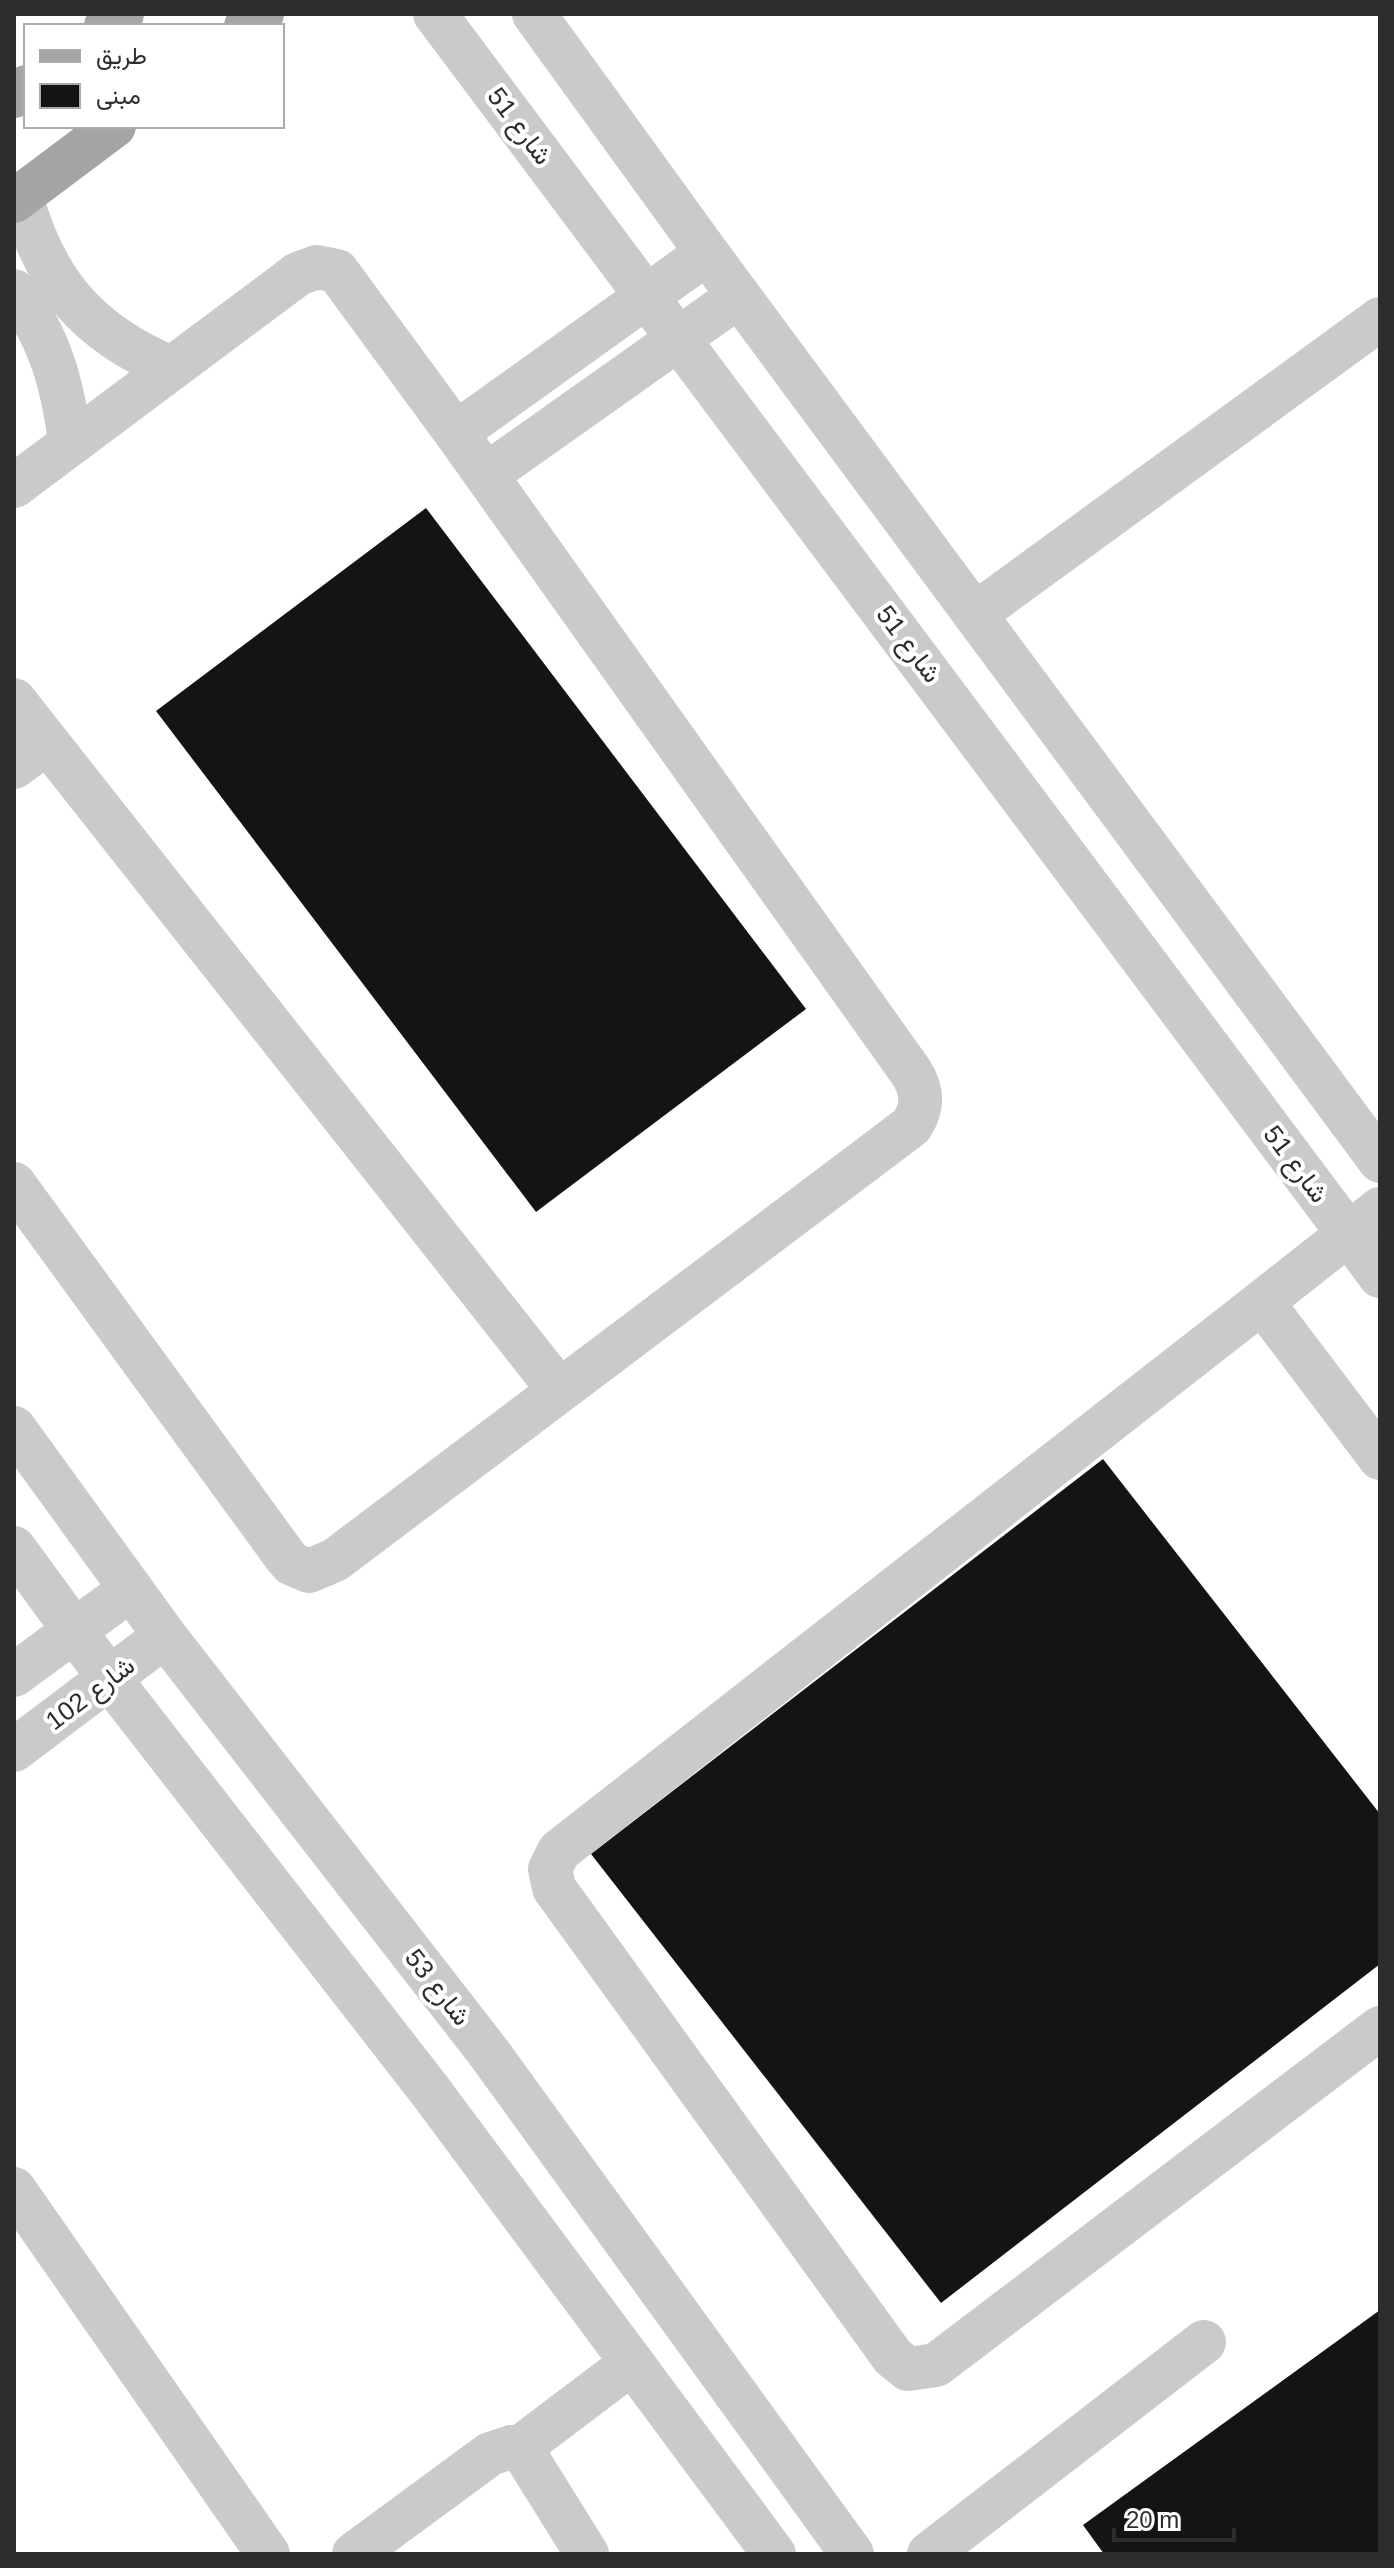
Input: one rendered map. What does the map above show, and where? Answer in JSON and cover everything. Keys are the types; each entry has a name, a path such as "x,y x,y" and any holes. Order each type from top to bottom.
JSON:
{"main road":[{"path":"17,199 111,128"}],"lane":[{"name":"شارع 51","path":"435,14 680,337 1364,1222 1380,1276"},
{"path":"534,14 707,253 1380,1161"},
{"path":"17,199 49,271 73,302 124,345 171,368"},
{"path":"456,433 707,253"},
{"path":"14,486 298,274 327,267 344,278 911,1072 921,1093 918,1116 911,1126 327,1566 309,1571 300,1569 285,1556 14,1184"},
{"path":"14,291 28,308 49,350 64,395 70,442"},
{"path":"486,475 739,296"},
{"path":"975,614 1380,319"},
{"path":"14,700 30,755 559,1390"},
{"path":"1364,1222 559,1851 550,1869 550,1879 884,2344 908,2369 936,2365 1380,2028"},
{"path":"1262,1302 1380,1458"},
{"name":"شارع 53","path":"14,1428 165,1636 489,2053 852,2554"},
{"path":"14,1548 109,1678 422,2081 774,2554"},
{"path":"14,1675 131,1589"},
{"name":"شارع 102","path":"14,1750 165,1636"},
{"path":"14,2189 268,2554"},
{"path":"929,2554 1204,2342"},
{"path":"518,2449 632,2363"},
{"path":"354,2554 490,2454 504,2447 524,2453 587,2554"}],"building":[{"path":"426,508 806,1009 536,1212 156,711"},
{"path":"1103,1459 1380,1814 1380,1964 941,2303 591,1854"},
{"path":"1380,2310 1380,2554 1104,2554 1083,2525"}]}
